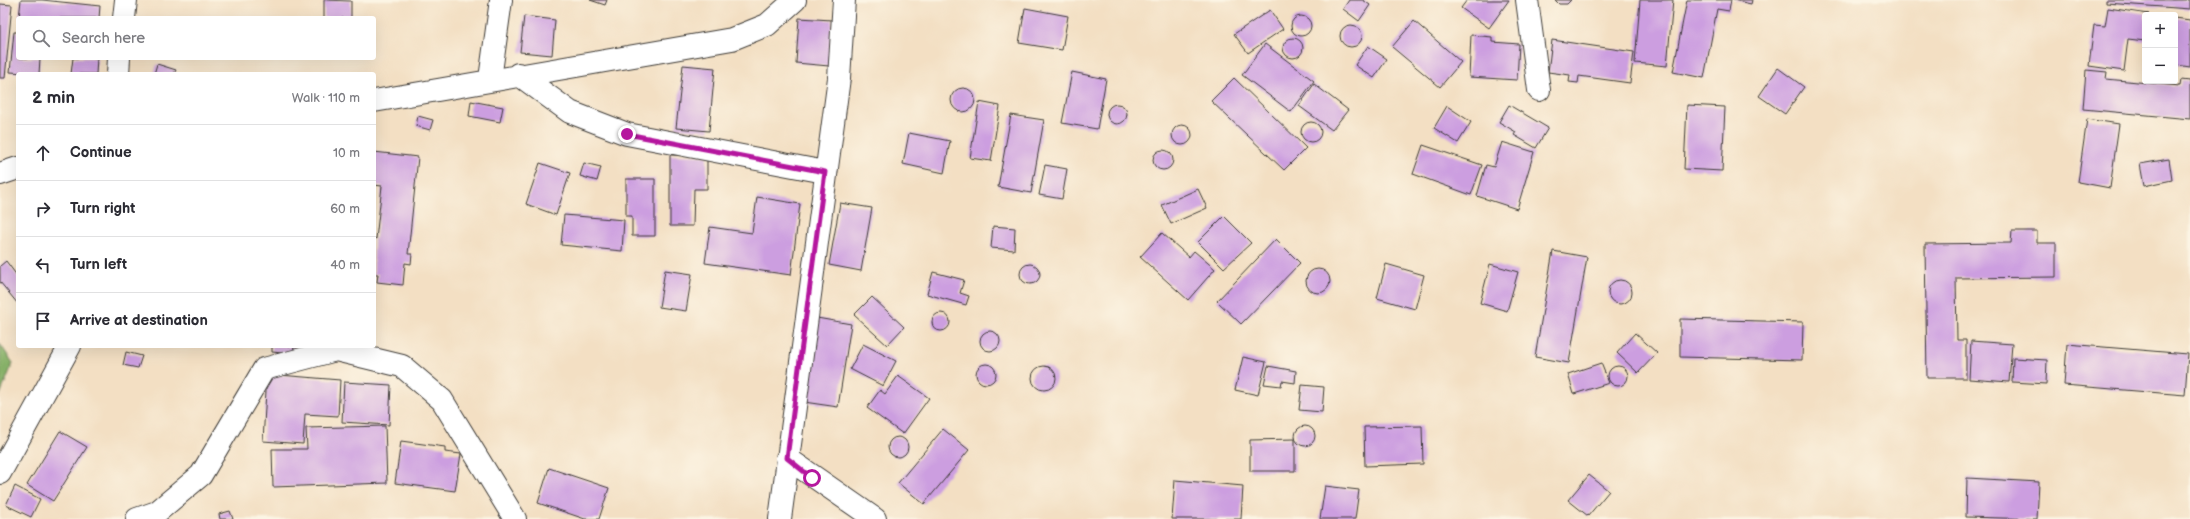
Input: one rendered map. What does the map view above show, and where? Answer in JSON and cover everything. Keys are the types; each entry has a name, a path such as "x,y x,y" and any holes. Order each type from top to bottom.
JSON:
{"street":[{"path":"124,16 126,0"},
{"path":"490,80 501,0"},
{"path":"376,100 518,74 732,39 767,25 795,0"},
{"path":"780,519 825,172 839,78 844,0"},
{"path":"1527,0 1539,90"},
{"path":"118,72 119,60"},
{"path":"518,74 570,112 627,134 825,172"},
{"path":"0,174 16,169"},
{"path":"0,473 69,348"},
{"path":"137,519 157,512 201,475 264,369 336,350 402,366 442,400 515,519"},
{"path":"787,458 875,519"}],"green space":[{"path":"0,344 13,363 0,395"}],"building":[{"path":"21,0 42,0 100,6 99,16 19,16"},
{"path":"324,0 351,1 351,16 324,16"},
{"path":"590,0 607,0 605,5"},
{"path":"1349,0 1363,0 1370,5 1359,21 1343,9"},
{"path":"1467,0 1509,0 1489,28 1461,8"},
{"path":"1555,0 1571,0 1567,4 1559,4"},
{"path":"1640,0 1673,0 1667,66 1635,63"},
{"path":"1687,0 1731,0 1729,11 1717,9 1704,78 1673,72"},
{"path":"1733,0 1752,0 1751,4"},
{"path":"2106,0 2190,0 2190,9 2106,3"},
{"path":"0,4 12,5 5,78 0,78"},
{"path":"1025,8 1068,16 1062,50 1019,43"},
{"path":"2108,8 2142,13 2142,41 2128,39 2124,71 2089,66 2094,25 2105,26"},
{"path":"1270,10 1283,29 1248,53 1234,34"},
{"path":"524,16 555,20 552,55 520,52"},
{"path":"1301,16 1308,19 1311,26 1308,33 1301,36 1294,33 1291,26 1294,19"},
{"path":"799,18 832,20 829,66 796,63"},
{"path":"2178,18 2190,20 2190,67 2178,65"},
{"path":"1414,21 1461,62 1440,87 1392,47"},
{"path":"1351,25 1359,28 1362,36 1359,44 1351,47 1343,44 1340,36 1343,28"},
{"path":"14,32 16,32 16,60 40,60 39,72 10,72"},
{"path":"1471,35 1492,37 1492,42 1519,44 1517,80 1469,77"},
{"path":"1293,38 1300,41 1303,48 1300,55 1293,58 1286,55 1283,48 1286,41"},
{"path":"1552,40 1634,52 1630,83 1579,76 1578,83 1569,82 1570,75 1548,72"},
{"path":"1265,44 1314,81 1291,112 1242,75"},
{"path":"1368,46 1387,59 1374,78 1355,65"},
{"path":"73,60 97,60 96,72 71,72"},
{"path":"157,64 176,70 175,72 155,72"},
{"path":"683,65 715,68 709,131 676,128"},
{"path":"1778,68 1804,87 1785,114 1759,96"},
{"path":"2086,70 2107,72 2106,79 2142,82 2142,84 2180,86 2181,80 2190,81 2190,119 2083,109"},
{"path":"1072,72 1106,79 1097,129 1062,123"},
{"path":"1234,78 1306,148 1284,170 1211,101"},
{"path":"1314,84 1348,110 1332,130 1299,106"},
{"path":"963,88 971,92 975,100 971,108 963,112 955,108 951,100 955,92"},
{"path":"471,101 503,107 500,122 469,116"},
{"path":"979,102 1000,106 991,161 970,158"},
{"path":"1113,104 1121,104 1127,110 1127,118 1121,124 1113,124 1107,118 1107,110"},
{"path":"1509,105 1548,128 1536,148 1514,135 1516,132 1499,122"},
{"path":"1687,105 1725,107 1722,171 1684,169"},
{"path":"1447,106 1471,122 1458,143 1434,128"},
{"path":"1011,115 1044,120 1031,193 998,187"},
{"path":"418,116 433,120 430,130 416,126"},
{"path":"2087,119 2119,124 2110,188 2078,182"},
{"path":"1307,122 1315,122 1321,128 1321,136 1315,142 1307,142 1301,136 1301,128"},
{"path":"1182,125 1189,128 1192,135 1189,142 1182,145 1175,142 1172,135 1175,128"},
{"path":"909,133 950,141 944,173 903,164"},
{"path":"1502,142 1534,152 1517,209 1477,196 1486,165 1494,167"},
{"path":"1423,145 1482,165 1471,195 1413,174"},
{"path":"1159,150 1167,150 1173,156 1173,164 1167,170 1159,170 1153,164 1153,156"},
{"path":"376,152 418,157 408,254 412,254 411,264 405,263 403,285 377,282 376,239 382,186 376,185"},
{"path":"670,155 707,156 707,189 694,189 693,226 670,226"},
{"path":"2169,159 2172,180 2144,186 2140,164"},
{"path":"540,163 570,173 556,215 526,204"},
{"path":"584,163 601,167 597,181 580,176"},
{"path":"1045,165 1067,169 1062,199 1039,195"},
{"path":"626,179 655,179 655,236 632,236 632,216 626,216"},
{"path":"1198,189 1207,208 1171,224 1162,205"},
{"path":"757,197 800,204 791,275 705,263 710,227 752,233"},
{"path":"840,203 872,208 861,271 829,265"},
{"path":"564,215 624,220 622,251 561,245"},
{"path":"1224,216 1251,243 1224,268 1198,242"},
{"path":"993,226 1015,228 1014,250 991,248"},
{"path":"2012,231 2037,231 2037,243 2056,243 2056,277 1956,278 1957,340 1966,340 1966,378 1927,378 1925,244 2011,243"},
{"path":"1162,233 1189,257 1194,251 1215,269 1188,300 1140,257"},
{"path":"1276,239 1300,263 1241,324 1217,301"},
{"path":"1553,251 1587,257 1569,363 1535,357"},
{"path":"6,261 16,274 16,302 0,282 0,266"},
{"path":"1030,264 1037,267 1040,274 1037,281 1030,284 1023,281 1020,274 1023,267"},
{"path":"1386,264 1424,275 1415,309 1377,298"},
{"path":"1490,264 1518,272 1507,311 1480,303"},
{"path":"1318,269 1327,272 1330,281 1327,290 1318,293 1309,290 1306,281 1309,272"},
{"path":"665,270 692,274 686,311 659,307"},
{"path":"933,272 964,280 960,293 969,296 966,305 927,294"},
{"path":"1615,280 1625,280 1632,287 1632,297 1625,304 1615,304 1608,297 1608,287"},
{"path":"872,297 904,327 887,345 854,315"},
{"path":"941,313 947,316 950,322 947,328 941,331 935,328 932,322 935,316"},
{"path":"817,318 851,324 838,407 804,402"},
{"path":"1680,319 1803,322 1802,360 1680,357"},
{"path":"990,331 997,334 1000,341 997,348 990,351 983,348 980,341 983,334"},
{"path":"1635,333 1657,353 1638,373 1617,353"},
{"path":"1971,341 2012,344 2009,382 1969,379"},
{"path":"863,344 896,361 883,386 850,369"},
{"path":"2067,344 2188,354 2185,395 2064,385"},
{"path":"272,348 294,348 293,354 272,352"},
{"path":"126,352 142,356 138,368 123,365"},
{"path":"1243,357 1266,362 1258,395 1235,390"},
{"path":"2013,358 2047,360 2046,384 2012,382"},
{"path":"1601,363 1609,383 1574,394 1568,374"},
{"path":"986,364 993,367 996,374 993,381 986,384 979,381 976,374 979,367"},
{"path":"1039,366 1049,366 1056,373 1056,383 1049,390 1039,390 1032,383 1032,373"},
{"path":"1268,366 1296,371 1295,383 1282,381 1281,386 1264,384"},
{"path":"1614,366 1622,366 1628,372 1628,380 1622,386 1614,386 1608,380 1608,372"},
{"path":"267,374 340,380 338,416 305,414 303,444 263,441"},
{"path":"898,376 929,398 903,434 867,408 880,390 885,394"},
{"path":"344,382 391,385 389,425 342,422"},
{"path":"1302,385 1324,387 1322,412 1299,410"},
{"path":"385,426 387,483 273,487 272,449 307,449 306,428"},
{"path":"1301,426 1309,426 1315,432 1315,440 1309,446 1301,446 1295,440 1295,432"},
{"path":"1422,426 1423,464 1365,466 1364,427"},
{"path":"943,429 969,450 924,504 898,483"},
{"path":"60,431 87,447 53,501 27,485"},
{"path":"898,437 905,440 908,447 905,454 898,457 891,454 888,447 891,440"},
{"path":"1295,439 1295,471 1250,471 1250,440"},
{"path":"401,441 445,447 445,452 461,454 455,491 395,483"},
{"path":"549,468 609,488 599,519 585,519 538,503"},
{"path":"1589,475 1609,491 1588,516 1568,500"},
{"path":"1967,478 2039,482 2037,519 1966,517"},
{"path":"1175,480 1243,486 1241,519 1172,519"},
{"path":"15,486 40,499 31,517 6,505"},
{"path":"1325,486 1359,490 1355,519 1320,519"},
{"path":"230,511 233,519 220,519 219,514"}],"route":[{"path":"627,134 825,172 787,458 812,478"}]}
